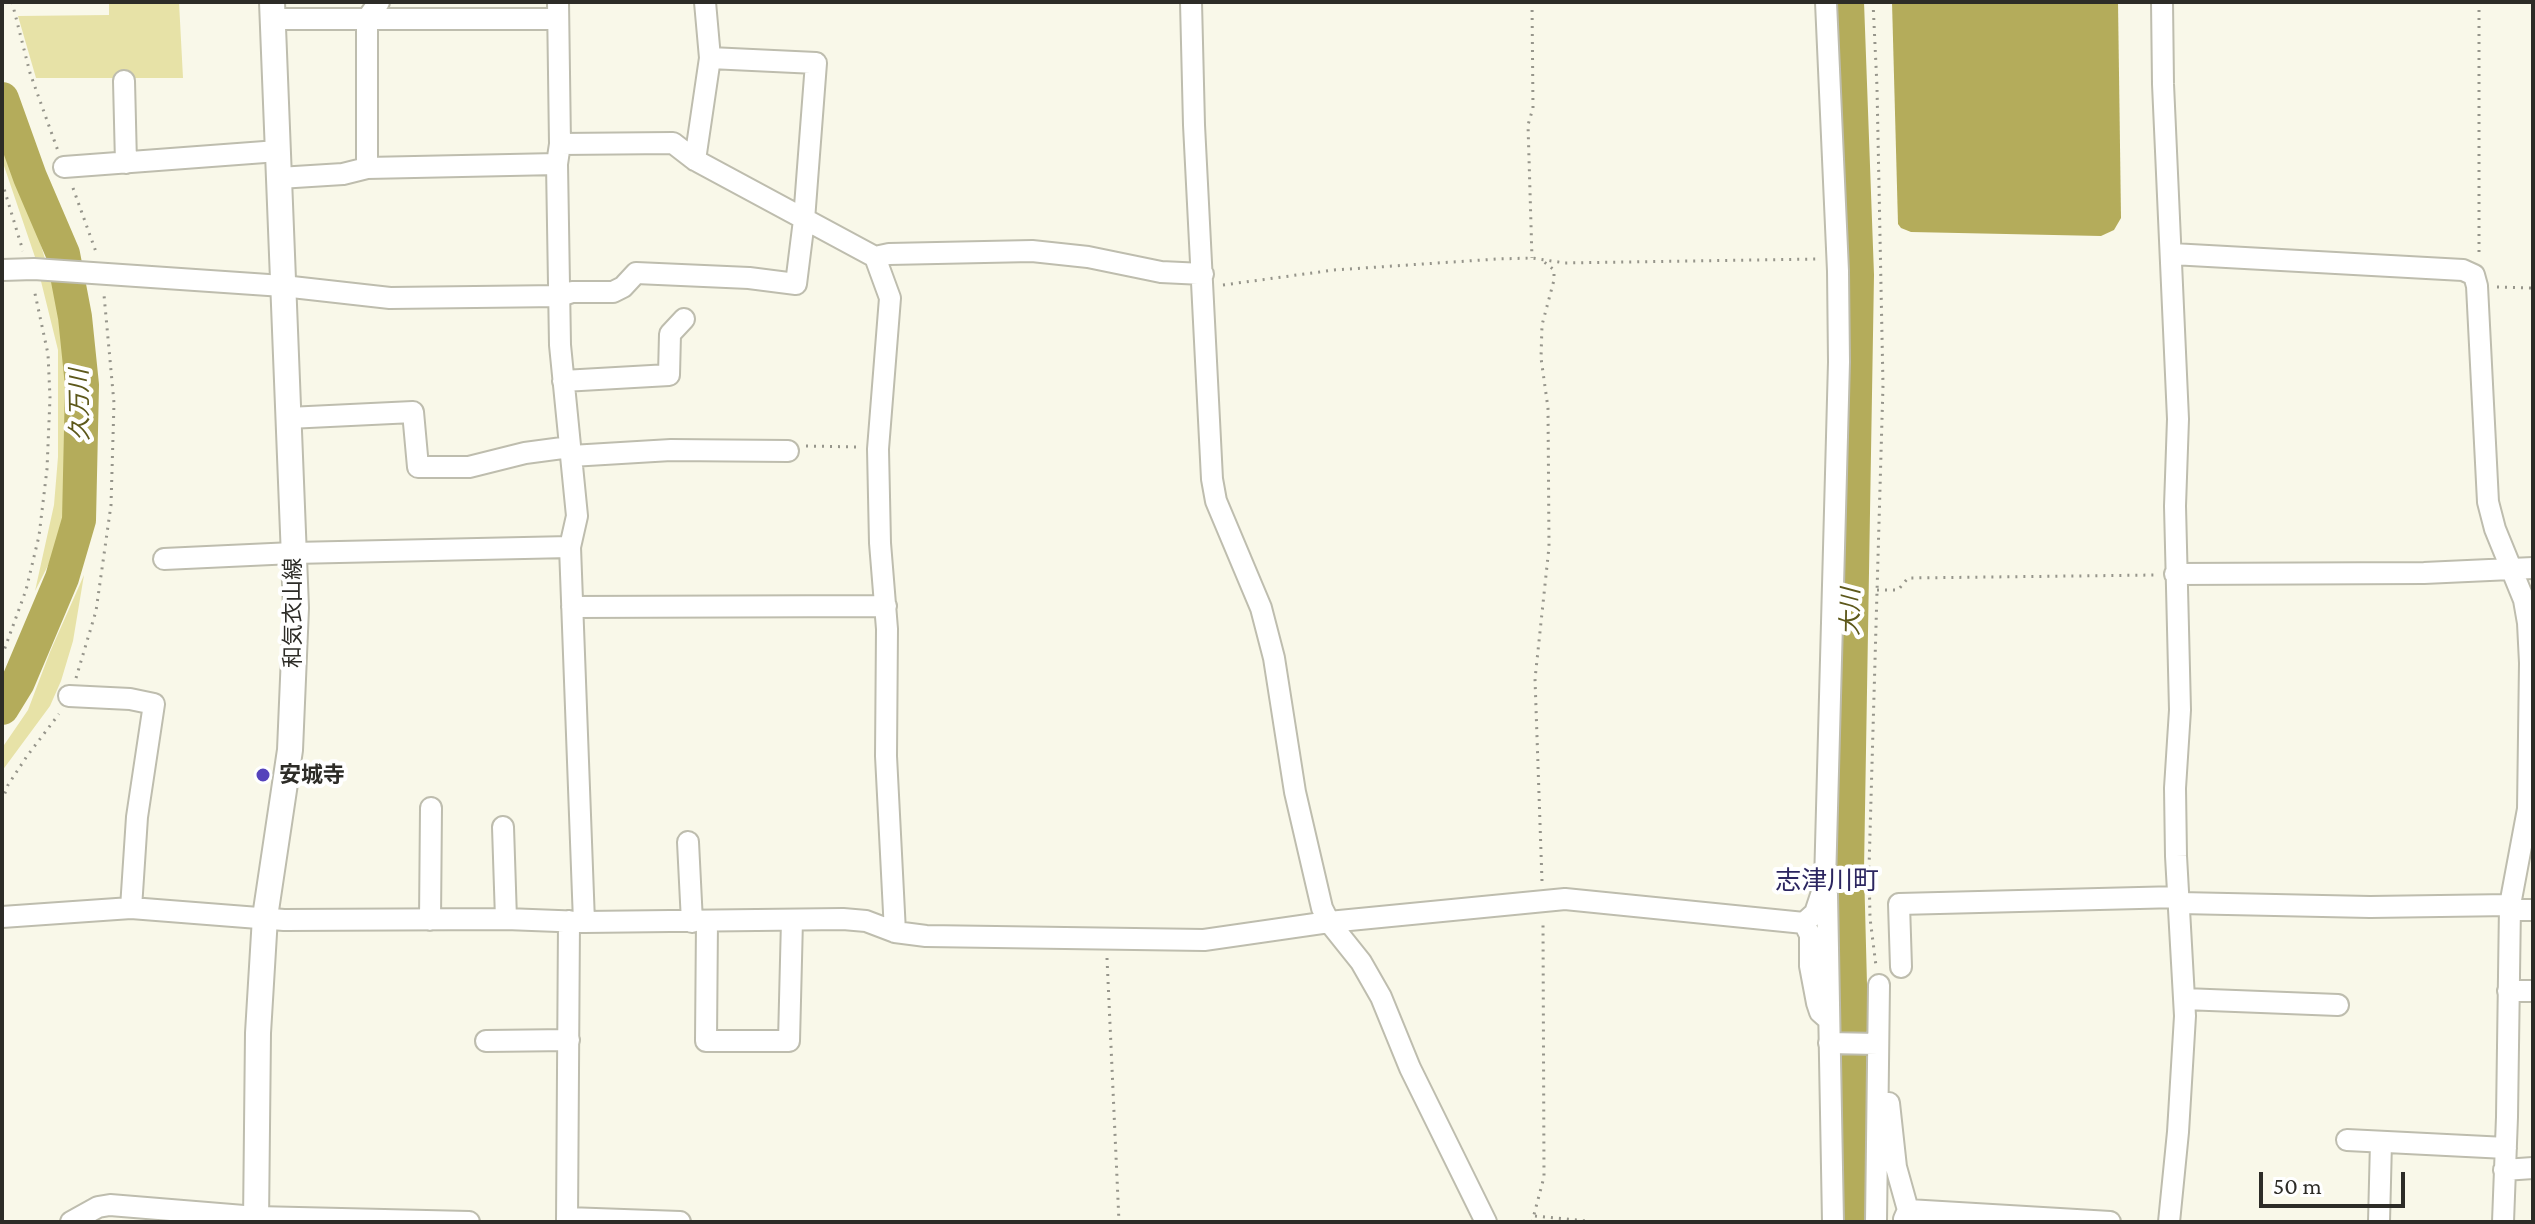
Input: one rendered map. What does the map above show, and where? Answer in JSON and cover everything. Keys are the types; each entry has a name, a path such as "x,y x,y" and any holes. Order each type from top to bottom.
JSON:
{"main road":[{"name":"和気衣山線","path":"256,1220 258,1033 265,917 290,750 296,608 272,10"}],"street":[{"path":"367,168 367,19 379,2"},
{"path":"695,160 710,58 705,2"},
{"path":"1191,2 1194,125 1212,479 1216,501 1261,608 1274,658 1295,792 1322,908 1329,922 1361,962 1381,997 1410,1068 1486,1222"},
{"path":"1826,2 1839,362 1825,883 1832,1043 1833,1222"},
{"path":"2162,2 2178,419 2175,574 2180,710 2175,788 2184,999 2178,1132 2169,1222"},
{"path":"272,10 367,19 558,10 560,345 577,516 570,547 576,922 569,1040 567,1220 680,1222"},
{"path":"2,270 30,269 283,286 390,298 560,296 572,292 613,292 623,287 636,273 749,278 796,284 816,63 710,58"},
{"path":"124,81 126,163"},
{"path":"279,178 673,143 695,160 875,257 889,254 1032,251 1088,257 1203,281"},
{"path":"64,167 278,151"},
{"path":"2172,254 2463,270 2476,280 2488,502 2495,529 2523,568 2530,677 2528,809 2510,907 2503,1222"},
{"path":"875,257 890,298 878,449 880,543 886,606 886,756 895,932"},
{"path":"563,381 669,375 670,334 684,319"},
{"path":"288,418 413,412 418,467 469,467 525,453 788,451"},
{"path":"164,559 570,547"},
{"path":"2175,574 2424,573 2523,568"},
{"path":"572,607 886,606"},
{"path":"69,696 130,699 154,704 139,802 131,908"},
{"path":"430,920 431,808"},
{"path":"503,827 506,919"},
{"path":"688,842 700,921 706,1041 789,1041 792,920"},
{"path":"2,917 131,908 284,920 866,921 895,932 926,936 1204,940 1329,922 1565,899 1804,923 1815,913 1825,883"},
{"path":"1901,967 1899,904 2180,900 2533,910"},
{"path":"1804,923 1810,935 1810,966 1817,1003 1820,1012 1829,1020"},
{"path":"1876,1222 1875,1051 1879,985"},
{"path":"2508,991 2533,991"},
{"path":"2184,999 2338,1005"},
{"path":"486,1041 569,1040"},
{"path":"1832,1043 1875,1051"},
{"path":"1875,1051 1888,1095 1905,1216 2110,1222"},
{"path":"2347,1140 2506,1148"},
{"path":"2379,1222 2381,1142"},
{"path":"2504,1170 2533,1168"},
{"path":"71,1222 98,1207 110,1205 256,1220 469,1222"}],"path":[{"path":"2,801 8,785 57,717 84,658 96,611 111,505 114,403 96,273 64,167 30,73 12,2"},
{"path":"1532,2 1533,108 1528,125 1532,258"},
{"path":"1873,2 1883,385 1869,868 1870,918 1879,985"},
{"path":"2479,2 2479,261 2476,280 2533,288"},
{"path":"2,182 30,269 48,354 47,469 39,536 26,590 2,656"},
{"path":"1203,281 1532,258 1565,263 1821,259"},
{"path":"1532,1222 1544,1177 1543,901 1535,679 1549,547 1548,408 1541,358 1542,325 1554,270 1543,261"},
{"path":"788,451 806,446 878,449"},
{"path":"1877,590 1898,590 1908,578 2175,574"},
{"path":"1106,940 1119,1222"},
{"path":"1535,1216 1597,1222"}],"shaded area":[{"path":"179,2 183,78 36,78 18,16 109,15 109,3"},
{"path":"1892,2 2118,2 2121,218 2114,230 2101,236 1911,232 1901,228 1898,224"},
{"path":"2,145 22,188 40,242 62,317 67,357 67,504 62,538 35,591 54,505 58,457 58,350 35,257 2,160"},
{"path":"84,575 73,641 61,681 50,706 2,771 2,748 28,710"}],"waterway":[{"name":"大川","path":"1847,2 1857,275 1847,869 1855,1178 1852,1222"},
{"name":"久万川","path":"2,99 30,177 63,254 75,317 82,385 79,520 62,578 18,682 2,708"}],"place":[{"name":"安城寺","path":"263,775"}],"district":[{"name":"志津川町","path":"1827,881"}]}
